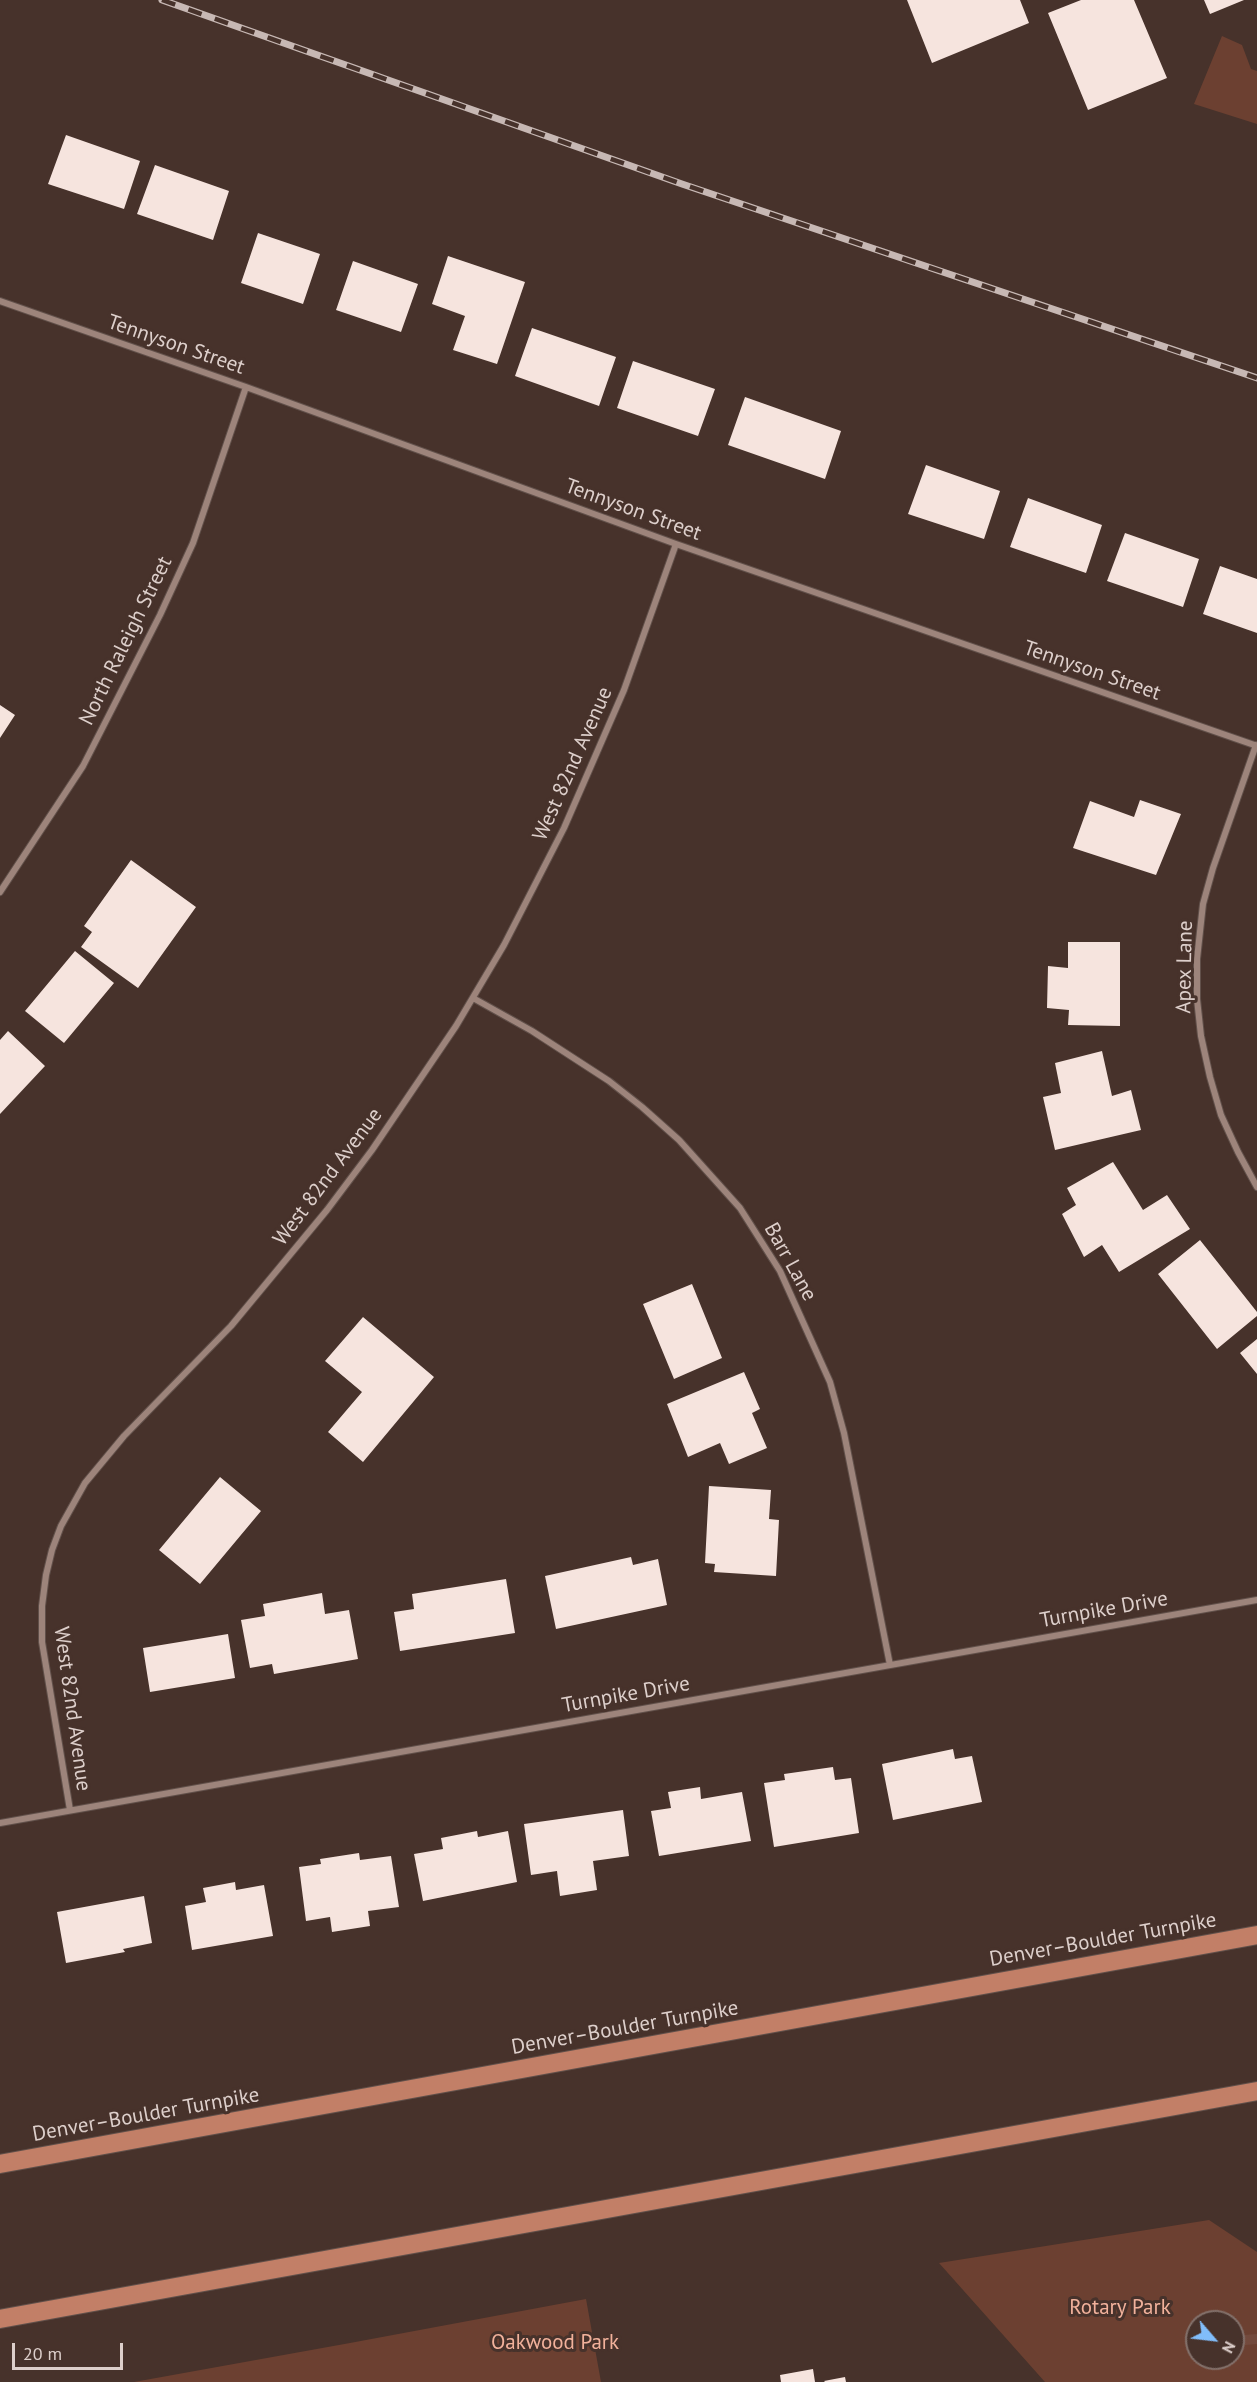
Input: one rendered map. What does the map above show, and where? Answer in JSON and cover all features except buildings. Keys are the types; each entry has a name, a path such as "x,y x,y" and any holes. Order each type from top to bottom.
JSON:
{"highway":[{"name":"Denver–Boulder Turnpike","path":"0,2164 1257,1935"},
{"path":"0,2319 1257,2091"}],"street":[{"name":"Tennyson Street","path":"0,301 246,387 676,544 1256,746"},
{"name":"North Raleigh Street","path":"0,892 83,766 160,615 193,543 246,387"},
{"name":"West 82nd Avenue","path":"70,1810 42,1642 42,1606 46,1575 61,1526 85,1484 124,1436 231,1326 327,1210 372,1150 456,1026 504,945 564,828 624,690 676,544"},
{"name":"Apex Lane","path":"1256,746 1213,868 1203,904 1197,979 1201,1036 1210,1077 1221,1115 1257,1187"},
{"name":"Barr Lane","path":"473,998 552,1043 609,1081 650,1113 679,1140 740,1208 780,1271 830,1382 844,1433 890,1665"},
{"name":"Turnpike Drive","path":"0,1822 1257,1600"}],"green space":[{"path":"1222,36 1242,45 1251,69 1257,71 1257,124 1194,104"},
{"name":"Rotary Park","path":"1209,2220 1257,2252 1257,2382 1045,2382 939,2263"},
{"name":"Oakwood Park","path":"586,2299 601,2382 134,2382 350,2343"}],"waterway":[{"path":"1245,2340 1257,2339"}],"railway":[{"path":"162,0 682,184 1257,378"}]}
